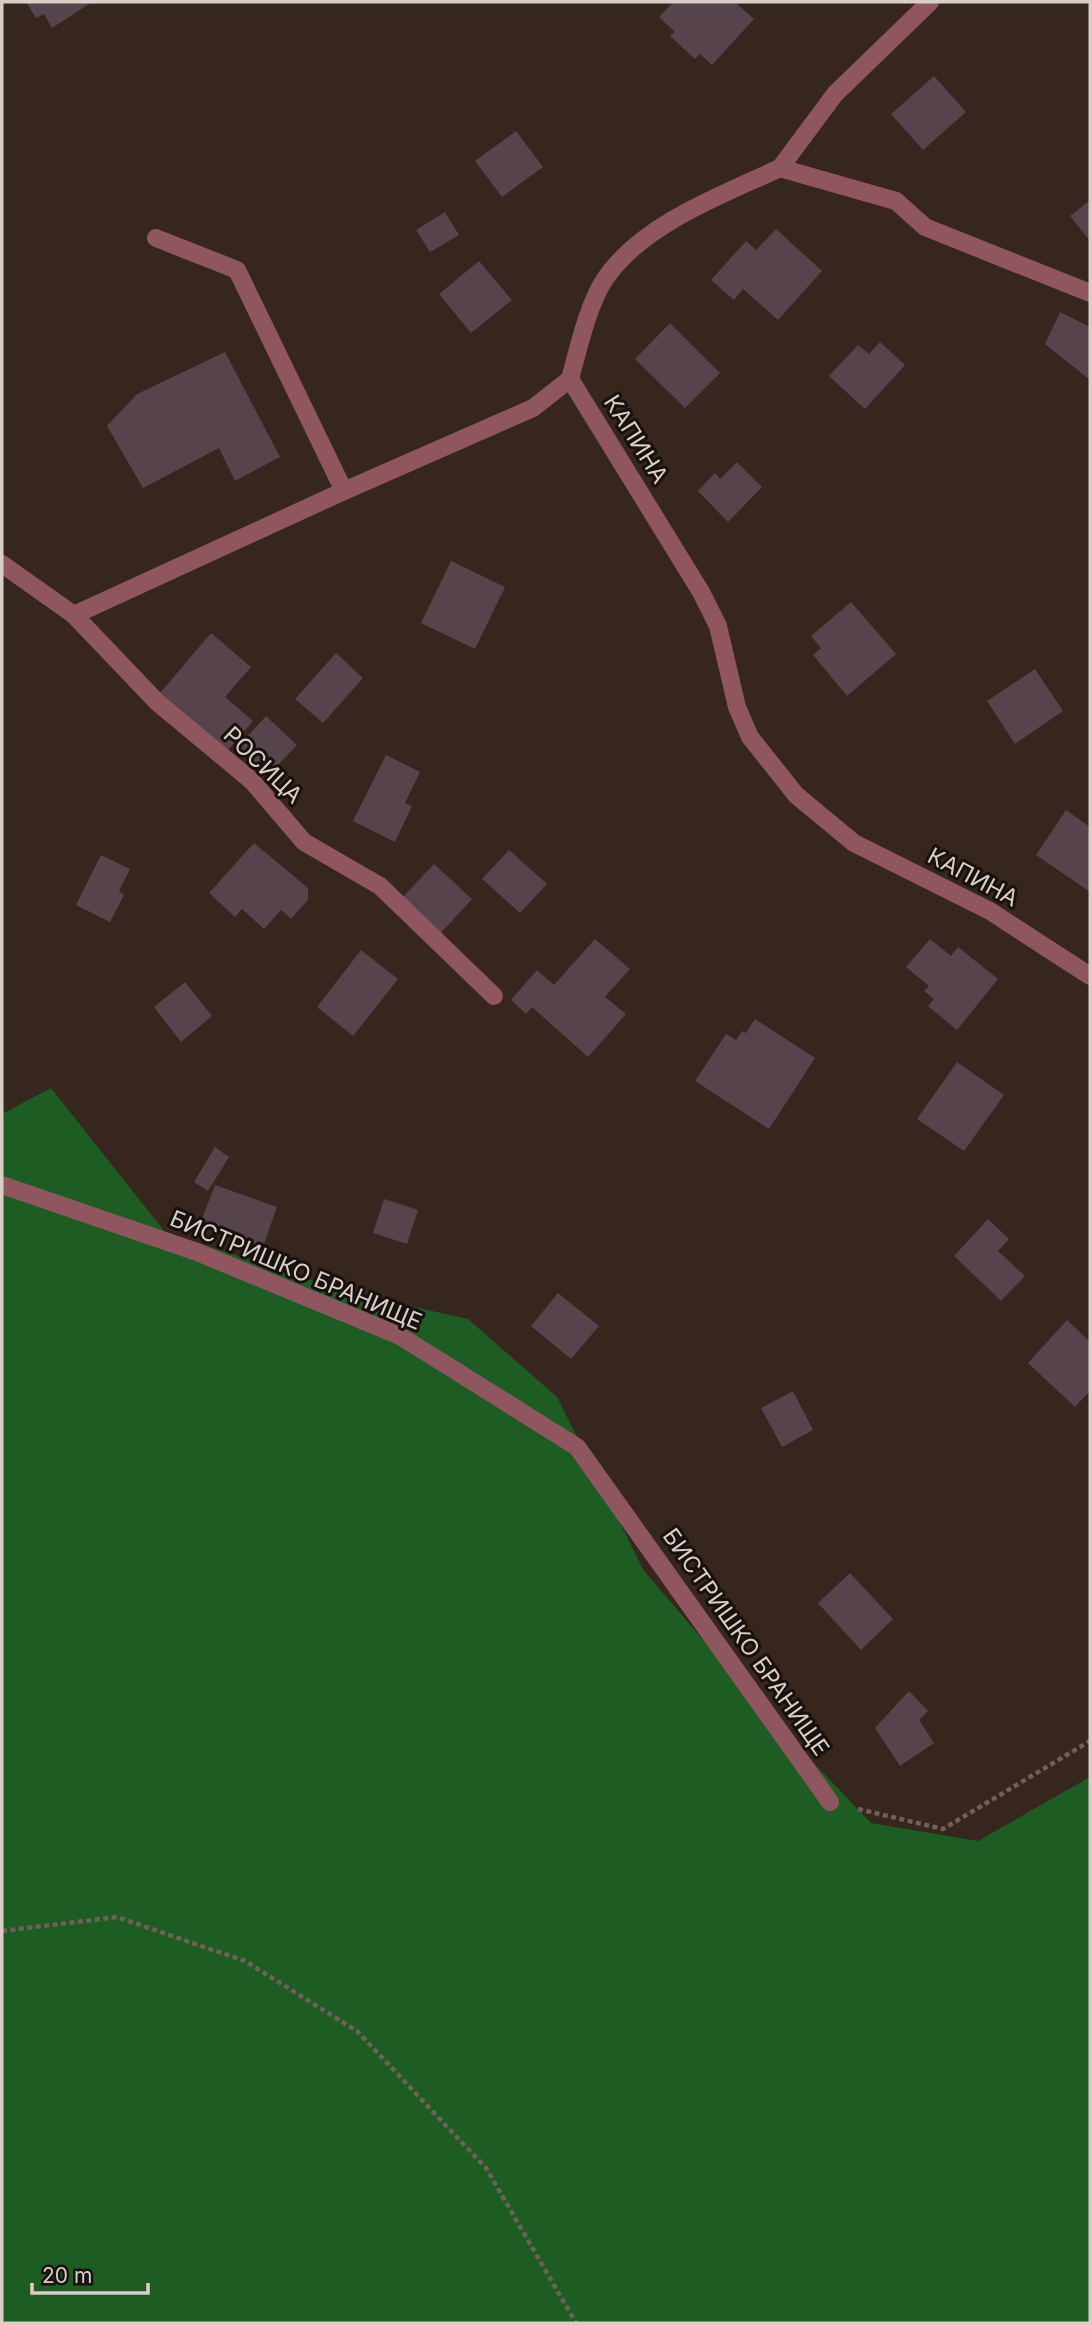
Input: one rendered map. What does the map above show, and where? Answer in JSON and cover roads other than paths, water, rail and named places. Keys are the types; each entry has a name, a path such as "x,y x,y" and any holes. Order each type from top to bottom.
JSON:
{"street":[{"path":"74,615 533,408 570,379 583,329 605,279 637,245 674,220 780,168 835,94 930,2"},
{"path":"780,168 896,201 925,227 1090,293"},
{"path":"156,238 237,270 344,491"},
{"name":"КАПИНА","path":"570,379 701,592 718,626 737,707 750,737 796,795 854,843 990,911 1090,976"},
{"name":"РОСИЦА","path":"2,564 74,615 157,702 252,781 304,842 380,886 494,996"},
{"name":"БИСТРИШКО БРАНИЩЕ","path":"2,1185 197,1252 400,1336 577,1447 830,1802"}]}
